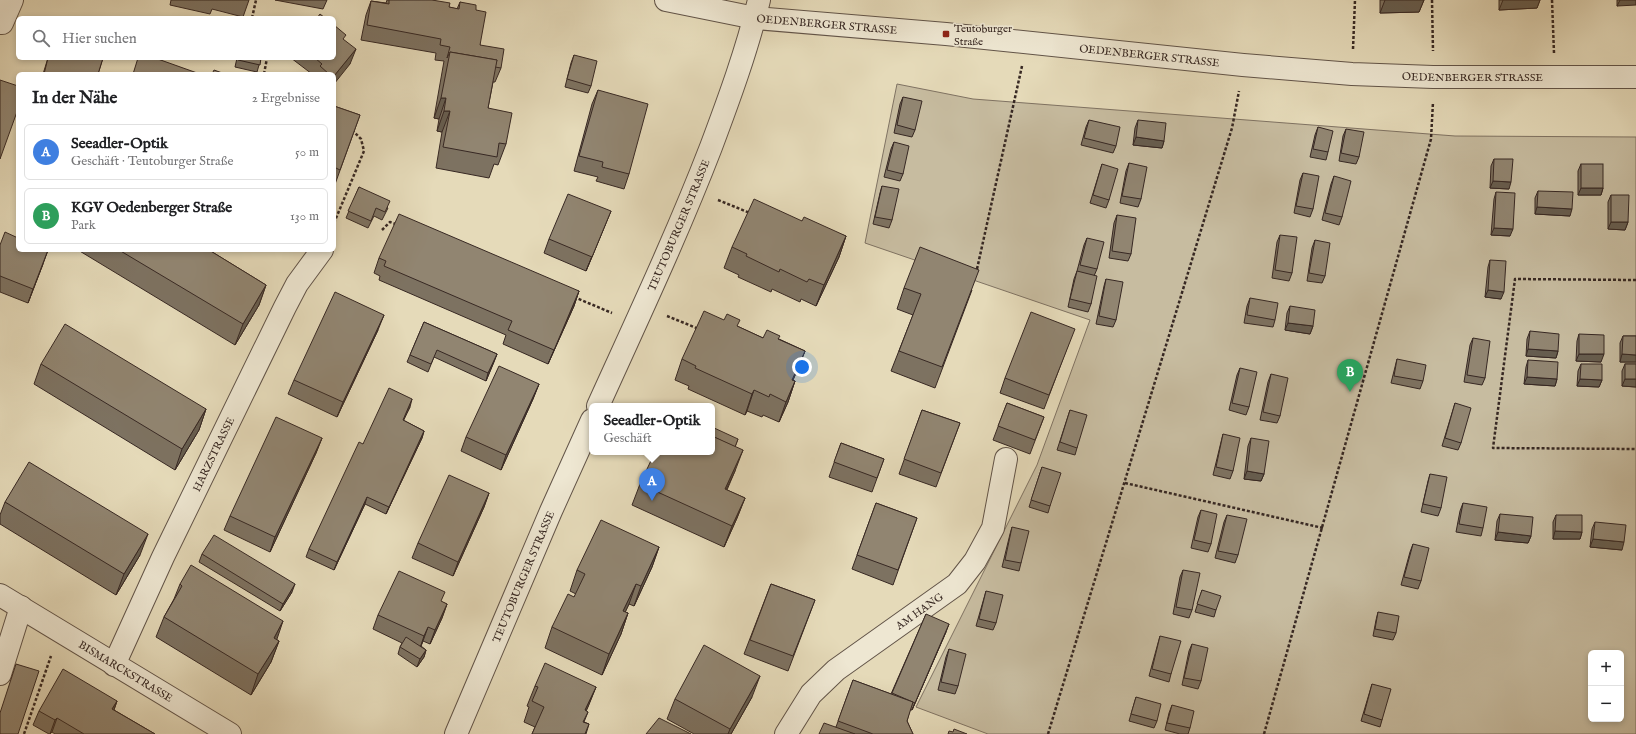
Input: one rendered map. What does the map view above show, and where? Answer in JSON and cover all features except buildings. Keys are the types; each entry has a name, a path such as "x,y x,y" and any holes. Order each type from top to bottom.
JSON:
{"street":[{"path":"0,23 2,23 12,0"},
{"name":"OEDENBERGER STRASSE","path":"666,0 757,9 946,34 1028,43 1243,65 1352,74 1433,77 1636,77"},
{"name":"TEUTOBURGER STRASSE","path":"599,403 694,189 727,104 757,9"},
{"name":"HARZSTRASSE","path":"114,664 163,557 297,284 321,252"},
{"name":"TEUTOBURGER STRASSE","path":"456,734 551,511 589,427"},
{"name":"AM HANG","path":"786,734 811,694 836,670 957,584 975,561 993,528 1006,459"},
{"name":"BISMARCKSTRASSE","path":"0,595 230,734"},
{"path":"0,674 21,607"}],"path":[{"path":"252,16 256,0"},
{"path":"1352,74 1355,0"},
{"path":"1264,734 1431,139 1433,77 1432,0"},
{"path":"1552,0 1554,77"},
{"path":"977,269 1028,43"},
{"path":"264,72 267,60"},
{"path":"1048,734 1232,128 1243,65"},
{"path":"336,218 364,151 361,139 350,129"},
{"path":"694,189 750,214"},
{"path":"382,230 390,222 404,227"},
{"path":"1636,280 1515,279 1492,448 1636,449"},
{"path":"570,295 700,329 702,325"},
{"path":"1125,483 1322,528"},
{"path":"24,734 60,631"}],"shaded area":[{"path":"897,84 973,99 1455,136 1636,137 1636,734 988,734 916,707 1037,465 1090,320 865,243"}],"place":[{"name":"Teutoburger Straße","path":"946,34"},
{"name":"KGV Oedenberger Straße","path":"1350,392"},
{"name":"Seeadler-Optik","path":"652,501"}]}
